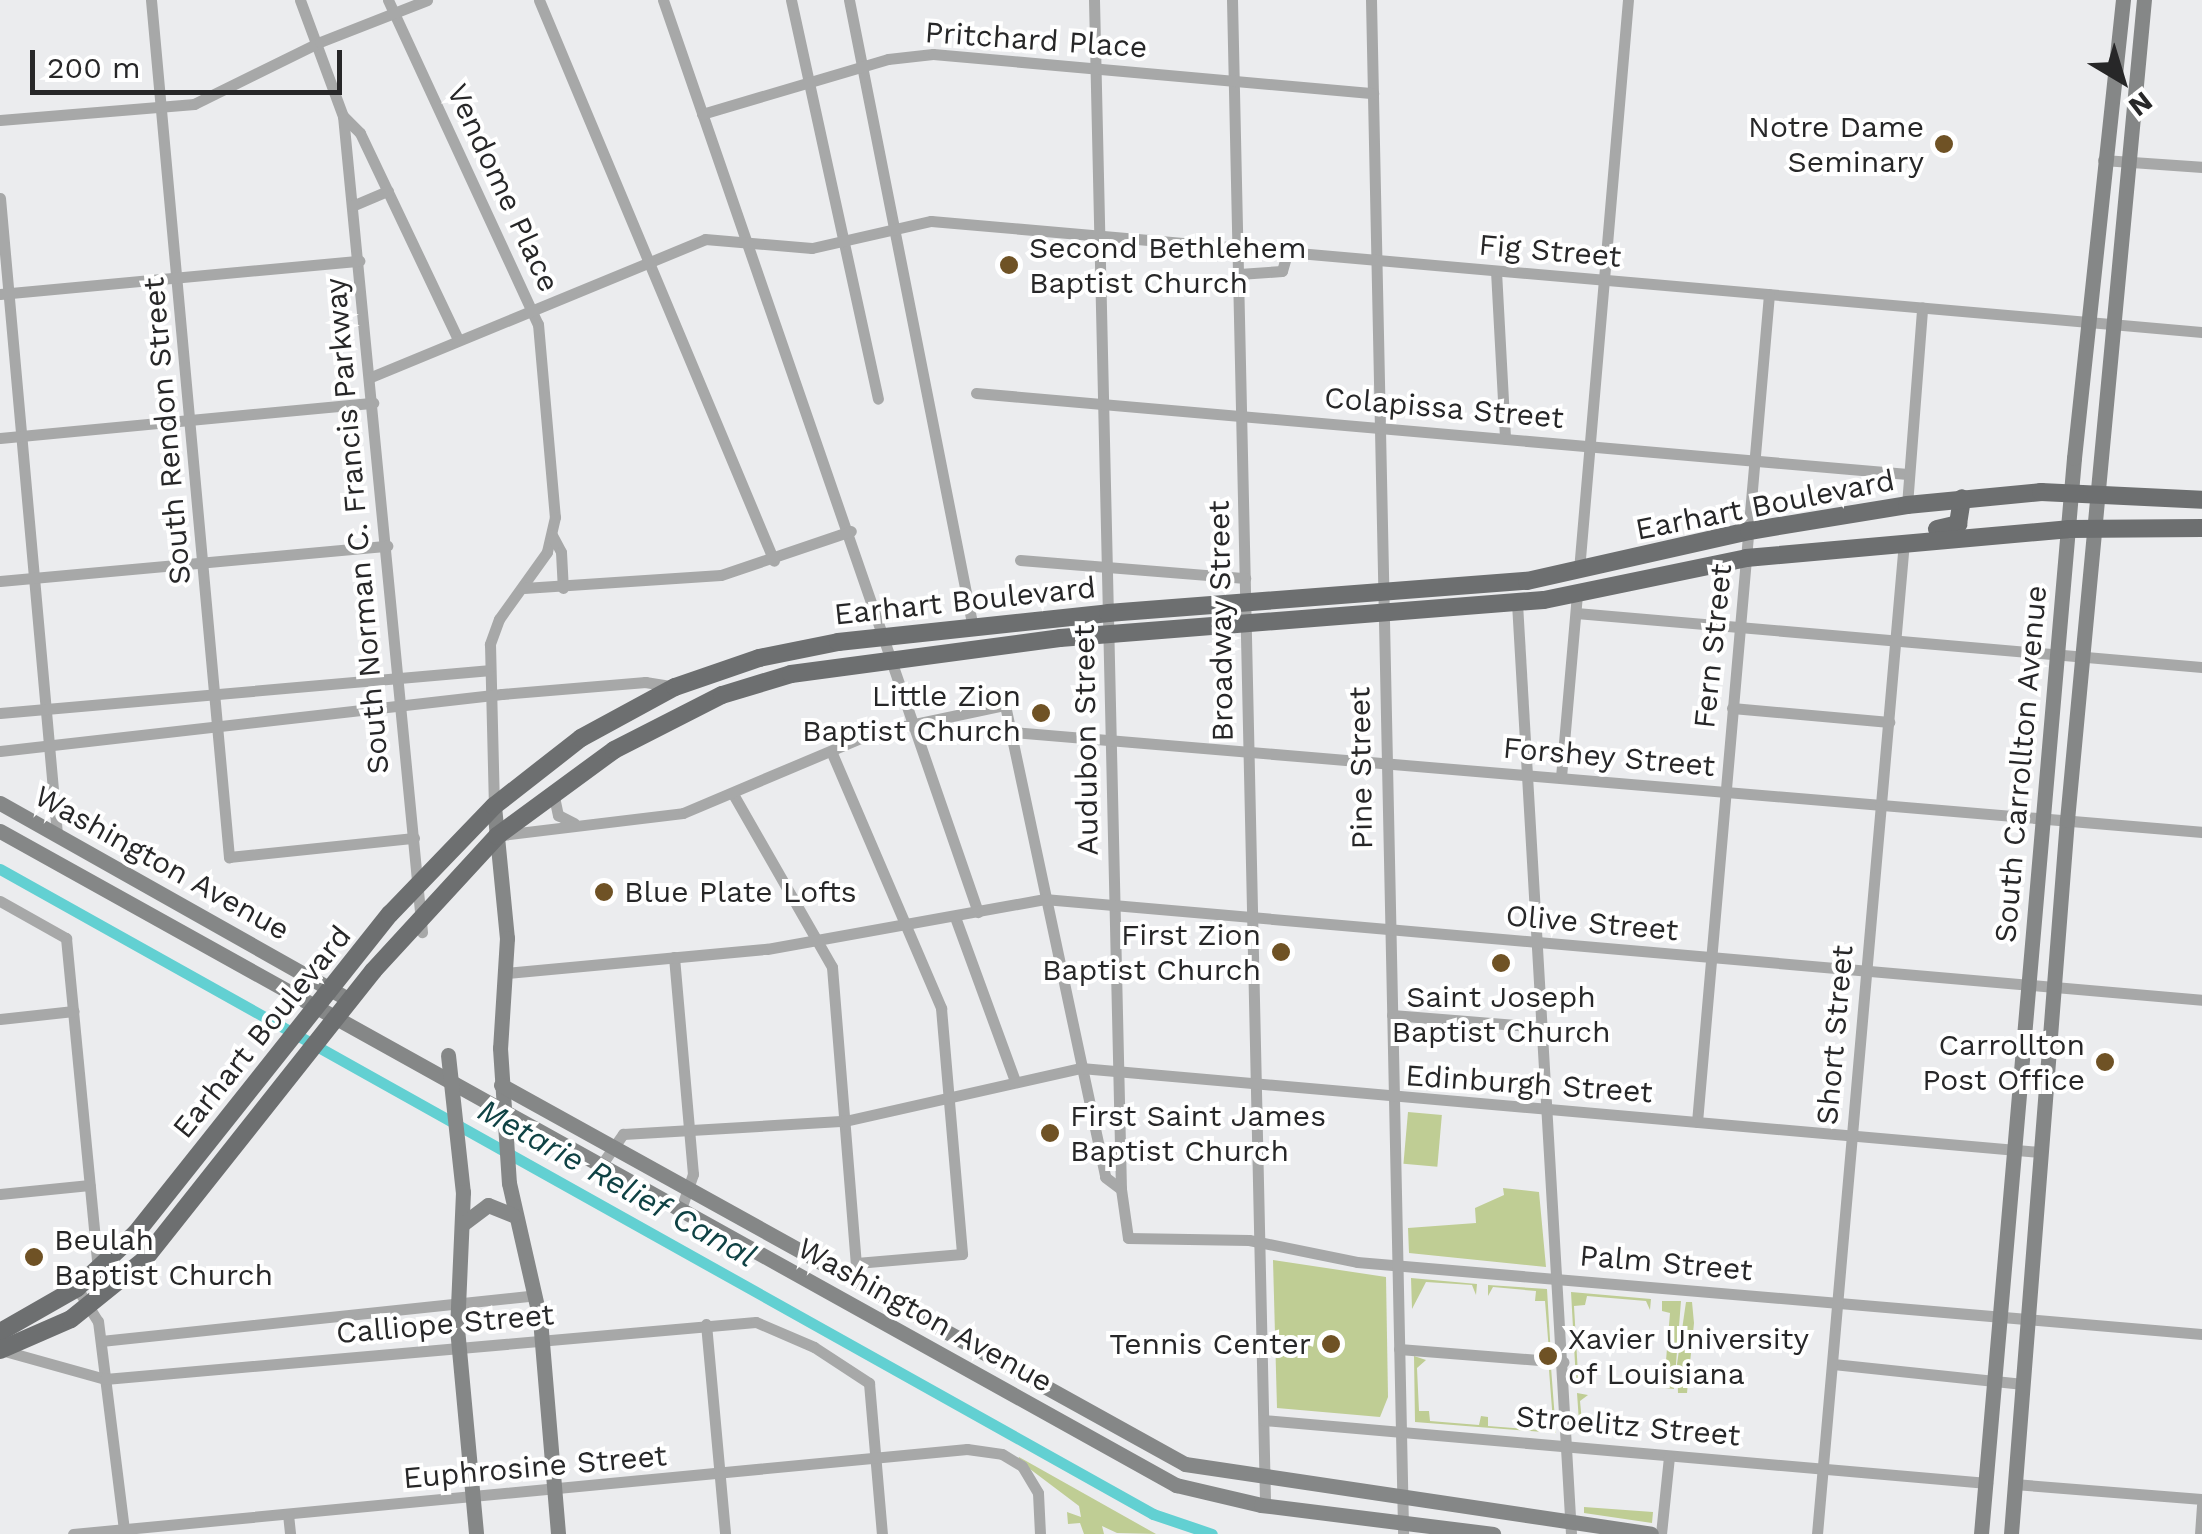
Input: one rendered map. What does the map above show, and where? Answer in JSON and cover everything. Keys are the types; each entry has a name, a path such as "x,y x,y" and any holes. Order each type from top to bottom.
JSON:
{"main road":[{"name":"Earhart Boulevard","path":"0,1344 98,1271 254,1086 417,883 494,806 582,738 675,687 791,650 1108,612 1384,592 1579,570 1749,531 1962,498 2100,492 2202,500"},
{"path":"1904,541 1958,524 1962,498"},
{"path":"1853,546 1834,540 1833,530 1899,506"},
{"name":"Earhart Boulevard","path":"0,1344 90,1306 168,1235 350,1000 497,836 594,763 690,708 762,681 898,668 1108,633 1517,603 1746,558 1853,546 2068,529 2202,528"},
{"path":"582,738 594,763"},
{"path":"254,1086 271,1100"}],"street":[{"name":"South Rendon Street","path":"151,0 229,857 414,838"},
{"path":"300,0 320,42 343,116 360,133 456,337"},
{"path":"0,120 204,100 391,6 428,0"},
{"path":"539,0 774,561"},
{"path":"663,0 852,530 978,912"},
{"path":"790,0 878,399"},
{"path":"848,0 973,628"},
{"name":"Audubon Street","path":"1094,0 1105,566 1123,1073 1121,1189 1128,1238"},
{"name":"Broadway Street","path":"1232,0 1265,1506"},
{"name":"Pine Street","path":"1371,0 1384,765 1403,1528"},
{"path":"1579,570 1628,0"},
{"name":"South Carrollton Avenue","path":"1982,1534 2032,986 2078,412 2123,0"},
{"name":"South Carrollton Avenue","path":"2010,1534 2053,989 2144,0"},
{"name":"Vendome Place","path":"391,6 531,306 550,453 552,536 493,634 488,670 494,806"},
{"name":"Pritchard Place","path":"702,114 861,66 933,54 1374,93"},
{"name":"South Norman C. Francis Parkway","path":"343,116 374,403 421,924"},
{"path":"2103,160 2202,167"},
{"path":"352,206 388,191"},
{"path":"0,198 5,294 22,436 57,834"},
{"name":"Fig Street","path":"371,377 531,306 705,239 748,240 792,248 894,228 968,222 1099,237 2202,332"},
{"path":"1238,274 1282,271 1287,253"},
{"path":"5,294 359,261"},
{"path":"1496,271 1505,440"},
{"name":"Fern Street","path":"1697,1122 1757,458 1768,294"},
{"path":"1899,506 1908,474 1922,308"},
{"name":"Colapissa Street","path":"976,393 1242,413 1908,474"},
{"path":"0,438 374,403"},
{"path":"2078,412 2104,415"},
{"path":"524,588 722,575 774,561 852,530"},
{"path":"552,536 561,552 562,588"},
{"name":"Short Street","path":"1817,1534 1904,541"},
{"path":"0,581 387,546"},
{"path":"1020,560 1245,578"},
{"path":"1561,776 1577,593"},
{"path":"1517,603 1572,1528"},
{"path":"1576,613 2202,667"},
{"path":"0,713 488,670"},
{"path":"0,751 51,742 403,710 491,696 645,682 675,687"},
{"path":"497,836 682,813 831,751 916,723 1005,705 1105,1177 1121,1189"},
{"path":"1732,708 1888,722"},
{"name":"Forshey Street","path":"1012,732 2202,832"},
{"path":"831,751 940,1008 962,1254 856,1263"},
{"path":"553,792 558,815 578,824"},
{"path":"734,794 832,967 857,1281"},
{"name":"Washington Avenue","path":"0,803 350,1000"},
{"path":"494,806 506,972 502,1085 509,1183 513,1214 536,1295 558,1534"},
{"name":"Washington Avenue","path":"0,831 224,954 331,1024 454,1083 1192,1493 1403,1528 1493,1534"},
{"name":"Olive Street","path":"506,972 674,958 816,940 1044,899 2202,1000"},
{"path":"0,902 66,938 98,1271"},
{"path":"955,917 1015,1081"},
{"path":"224,954 236,935"},
{"path":"674,958 692,1190 680,1208"},
{"path":"0,1019 74,1012"},
{"path":"1392,1015 1541,1027"},
{"path":"448,1055 460,1152 464,1223 457,1304 476,1534"},
{"name":"Edinburgh Street","path":"614,1147 623,1134 845,1121 1081,1068 2040,1152"},
{"name":"Washington Avenue","path":"502,1085 1185,1464 1572,1528 1651,1534"},
{"path":"602,1164 614,1147"},
{"path":"0,1194 90,1185"},
{"path":"464,1223 488,1205 513,1214"},
{"path":"746,1246 758,1226"},
{"name":"Palm Street","path":"1128,1238 1261,1242 1396,1264 2202,1334"},
{"path":"76,1288 90,1306 101,1340 124,1530"},
{"name":"Calliope Street","path":"101,1340 536,1295"},
{"name":"Calliope Street","path":"0,1344 105,1379 756,1322 869,1384 875,1462"},
{"path":"706,1324 725,1534"},
{"path":"928,1346 939,1329"},
{"path":"1400,1348 1562,1362"},
{"path":"1832,1364 2023,1384"},
{"path":"1092,1440 1104,1420"},
{"name":"Stroelitz Street","path":"1264,1420 1987,1483"},
{"name":"Euphrosine Street","path":"73,1534 875,1462 967,1449 1002,1454 1035,1483 1040,1534"},
{"path":"1662,1534 1668,1456"},
{"path":"875,1462 882,1534"},
{"path":"2014,1484 2202,1502 2200,1534"},
{"path":"288,1514 290,1534"}],"green space":[{"path":"1408,1112 1442,1115 1437,1167 1403,1164"},
{"path":"1503,1188 1539,1192 1546,1267 1409,1253 1408,1228 1476,1223 1475,1208 1504,1195"},
{"name":"Tennis Center","path":"1273,1260 1386,1277 1388,1397 1380,1417 1277,1408"},
{"path":"1411,1278 1477,1284 1476,1295 1472,1285 1426,1282 1412,1309"},
{"path":"1488,1285 1547,1289 1551,1356 1540,1353 1549,1351 1545,1301 1535,1301 1536,1291 1493,1287 1488,1296"},
{"path":"1571,1292 1651,1299 1650,1310 1646,1301 1587,1296 1585,1305 1574,1306 1578,1374 1586,1374 1585,1381 1576,1381"},
{"path":"1662,1301 1681,1301 1674,1389 1655,1387 1664,1384 1670,1313 1662,1311"},
{"path":"1686,1302 1692,1302 1694,1323 1687,1393 1678,1393 1677,1364"},
{"path":"1414,1356 1426,1360 1417,1368 1419,1411 1429,1411 1430,1421 1479,1425 1481,1416 1488,1417 1488,1426 1539,1430 1541,1421 1553,1422 1549,1370 1540,1367 1551,1367 1556,1433 1415,1422"},
{"path":"1577,1393 1588,1395 1580,1401 1582,1422 1622,1429 1603,1433 1583,1426 1579,1422"},
{"path":"1019,1457 1156,1534 1117,1533 1102,1526 1104,1534 1084,1534 1080,1523 1068,1524 1067,1512 1081,1517 1079,1506"},
{"path":"1584,1507 1653,1512 1652,1523 1584,1513"}],"waterway":[{"name":"Metarie Relief Canal","path":"0,869 1153,1514 1212,1534"}],"place":[{"name":"Notre Dame Seminary","path":"1944,144"},
{"name":"Second Bethlehem Baptist Church","path":"1009,265"},
{"name":"Little Zion Baptist Church","path":"1041,713"},
{"name":"Blue Plate Lofts","path":"604,892"},
{"name":"First Zion Baptist Church","path":"1281,952"},
{"name":"Saint Joseph Baptist Church","path":"1501,963"},
{"name":"Carrollton Post Office","path":"2105,1062"},
{"name":"First Saint James Baptist Church","path":"1050,1133"},
{"name":"Beulah Baptist Church","path":"34,1257"},
{"name":"Tennis Center","path":"1331,1344"},
{"name":"Xavier University of Louisiana","path":"1548,1356"}]}
